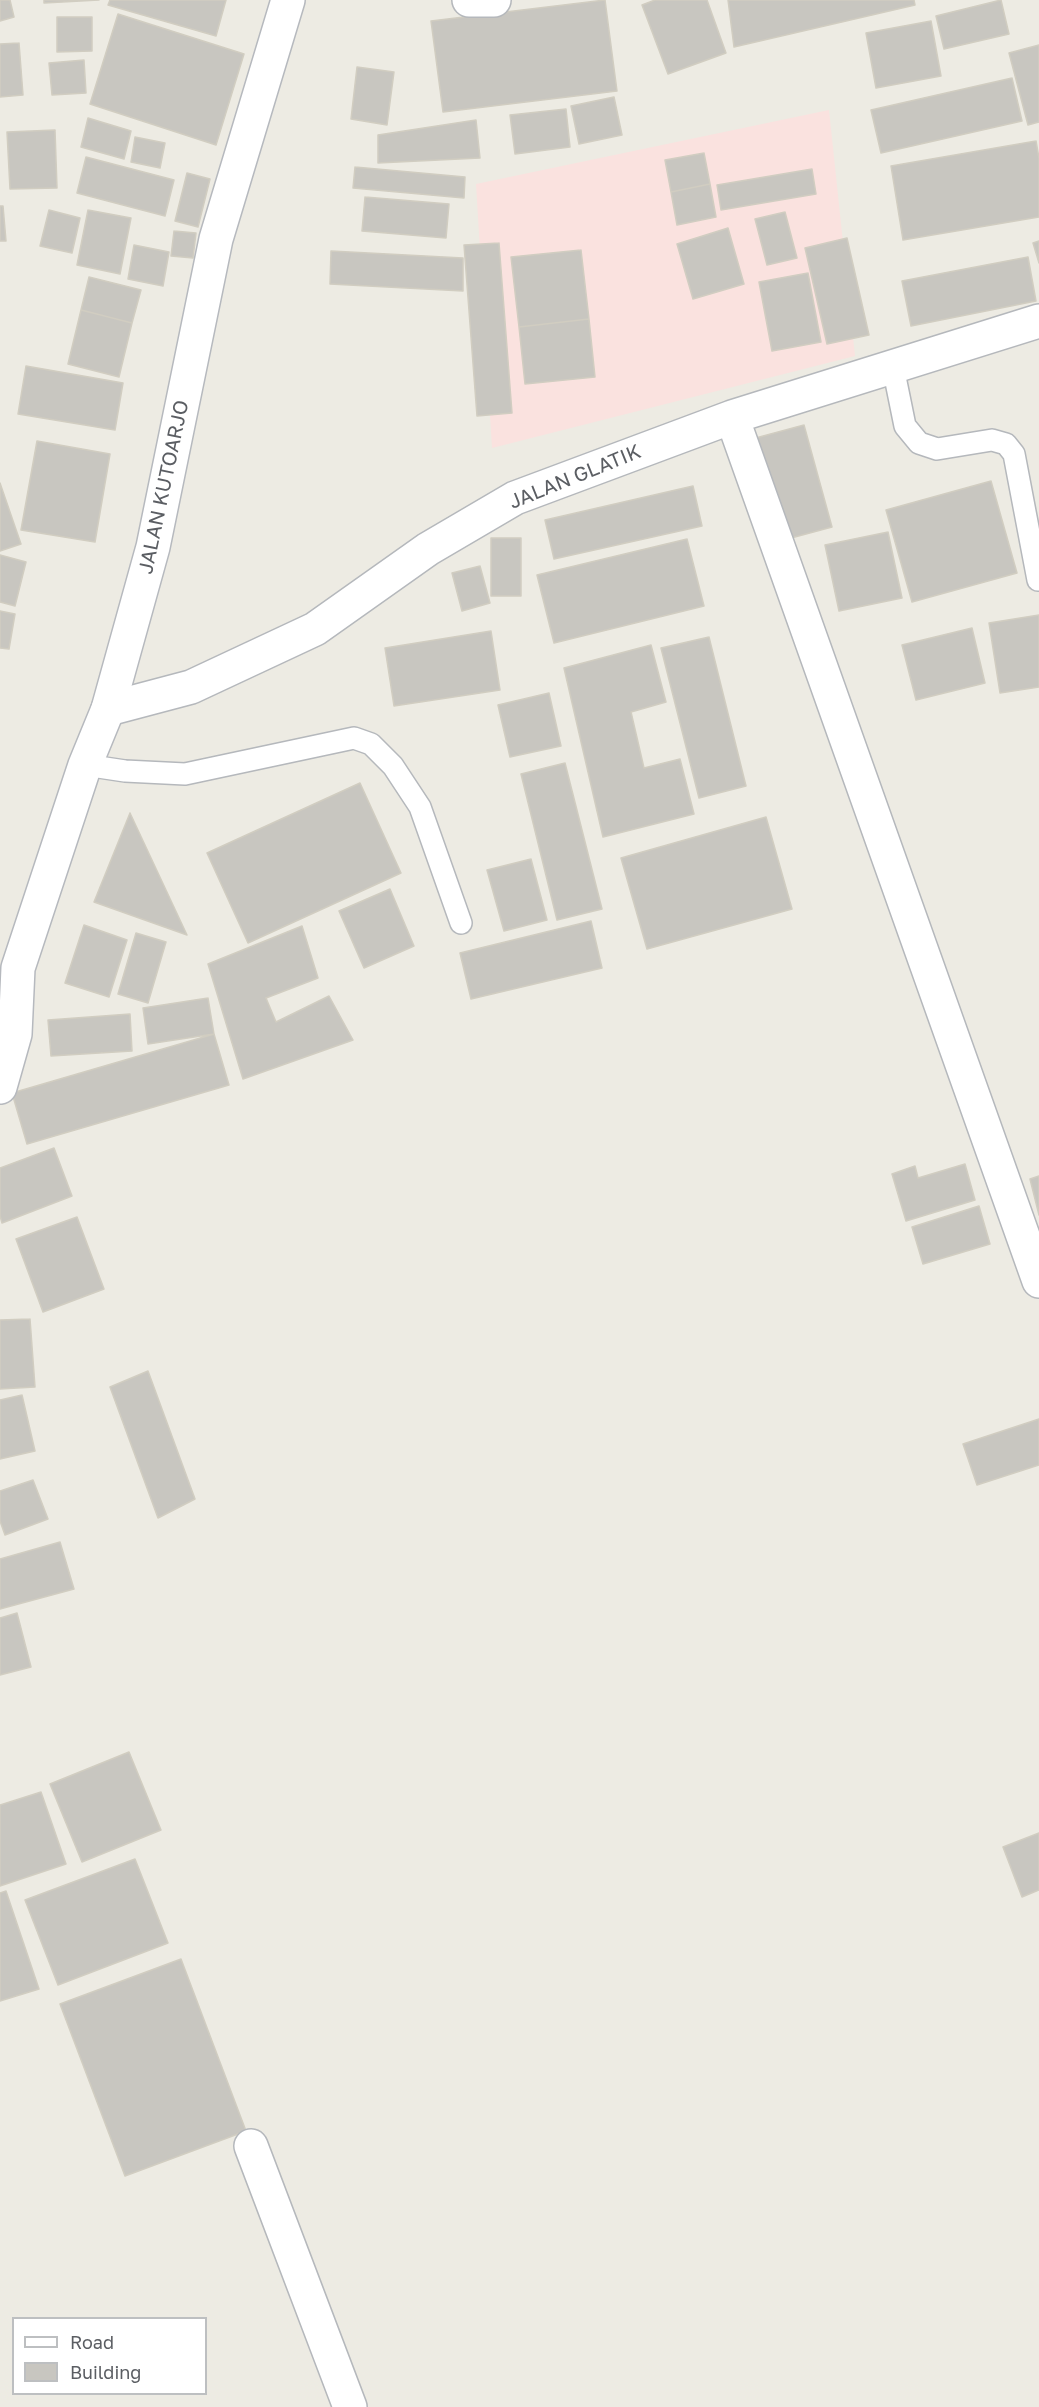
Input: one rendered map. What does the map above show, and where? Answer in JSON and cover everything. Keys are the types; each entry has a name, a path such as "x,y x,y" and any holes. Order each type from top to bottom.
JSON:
{"street":[{"name":"JALAN KUTOARJO","path":"0,1087 8,1030 9,980 85,765 108,710 153,547 216,239 288,0"},
{"path":"469,0 494,0"},
{"name":"JALAN GLATIK","path":"108,710 191,687 315,629 428,549 515,498 732,417 1039,321"},
{"path":"732,417 1039,1281"},
{"path":"251,2146 350,2407"}],"lane":[{"path":"893,367 905,426 919,443 937,449 992,440 1006,444 1014,454 1038,580"},
{"path":"85,765 125,771 185,774 354,738 371,744 393,766 420,807 461,923"}],"shaded area":[{"path":"829,110 855,356 492,448 476,184"}],"building":[{"path":"0,0 10,0 14,17 0,21"},
{"path":"44,0 99,0 44,3"},
{"path":"110,0 226,0 216,36 108,5"},
{"path":"605,0 617,91 443,112 431,21"},
{"path":"655,0 707,0 726,53 668,74 642,5"},
{"path":"728,0 914,0 915,5 734,47"},
{"path":"1001,0 1009,34 944,49 936,16"},
{"path":"118,14 244,54 216,145 90,104"},
{"path":"57,17 92,17 92,51 57,52"},
{"path":"931,21 941,76 876,88 866,33"},
{"path":"19,43 23,95 0,97 0,44"},
{"path":"1039,45 1039,122 1028,125 1009,53"},
{"path":"84,60 86,93 52,95 49,63"},
{"path":"357,67 394,72 387,125 351,119"},
{"path":"1012,78 1022,121 881,153 871,110"},
{"path":"614,97 622,135 579,144 571,106"},
{"path":"566,109 570,147 515,154 510,115"},
{"path":"88,118 131,131 124,159 81,147"},
{"path":"476,120 480,158 378,163 378,135"},
{"path":"55,130 57,188 10,189 7,132"},
{"path":"135,137 165,143 160,168 131,162"},
{"path":"1036,141 1039,158 1039,217 903,240 891,166"},
{"path":"704,153 710,184 671,192 665,160"},
{"path":"86,157 174,180 165,216 77,193"},
{"path":"355,167 465,177 464,198 353,188"},
{"path":"812,169 816,194 721,210 717,185"},
{"path":"187,173 210,179 198,227 175,221"},
{"path":"710,184 716,217 677,225 671,192"},
{"path":"365,197 449,204 446,238 362,231"},
{"path":"0,206 3,206 6,241 0,241"},
{"path":"49,210 80,218 72,253 40,246"},
{"path":"88,210 131,218 120,274 77,265"},
{"path":"785,212 797,258 767,265 755,219"},
{"path":"728,228 744,284 693,299 677,244"},
{"path":"174,231 196,233 193,258 171,256"},
{"path":"847,238 869,335 827,344 805,248"},
{"path":"1039,241 1039,263 1033,243"},
{"path":"499,243 512,413 477,416 464,245"},
{"path":"134,245 169,252 163,286 128,279"},
{"path":"581,250 589,319 519,327 511,257"},
{"path":"331,251 463,258 463,291 330,284"},
{"path":"1028,257 1036,301 911,326 902,281"},
{"path":"808,273 821,342 772,351 759,282"},
{"path":"89,277 141,290 132,323 81,310"},
{"path":"81,310 132,323 119,377 68,364"},
{"path":"589,319 595,377 525,384 519,327"},
{"path":"26,366 123,383 115,430 18,414"},
{"path":"804,425 832,527 780,541 752,439"},
{"path":"37,441 110,454 95,542 21,530"},
{"path":"991,481 1017,573 912,602 886,510"},
{"path":"0,483 21,544 0,551"},
{"path":"693,486 702,526 554,559 545,520"},
{"path":"888,532 902,598 839,611 825,545"},
{"path":"491,538 521,538 521,596 491,596"},
{"path":"687,539 704,606 554,643 537,575"},
{"path":"0,555 26,562 15,606 0,602"},
{"path":"480,566 490,603 462,611 452,573"},
{"path":"0,611 15,614 9,649 0,648"},
{"path":"1039,615 1039,687 1000,693 989,623"},
{"path":"972,628 985,683 916,700 902,645"},
{"path":"491,631 500,690 394,706 385,648"},
{"path":"709,637 746,786 699,798 661,648"},
{"path":"651,645 666,702 631,712 644,768 680,759 694,814 603,837 564,668"},
{"path":"549,693 561,746 510,757 498,705"},
{"path":"565,763 602,909 557,920 521,774"},
{"path":"360,783 401,873 248,943 207,853"},
{"path":"130,813 187,935 94,902"},
{"path":"766,817 792,909 647,949 621,858"},
{"path":"531,859 547,920 504,931 487,870"},
{"path":"390,889 414,946 364,968 339,911"},
{"path":"591,921 602,968 471,999 460,953"},
{"path":"84,925 127,940 109,997 65,983"},
{"path":"302,926 318,978 266,998 276,1022 329,996 353,1040 243,1079 208,964"},
{"path":"136,933 166,942 148,1003 118,994"},
{"path":"208,998 214,1034 148,1044 143,1008"},
{"path":"130,1014 132,1051 51,1056 48,1020"},
{"path":"214,1034 229,1085 27,1144 12,1093"},
{"path":"54,1148 72,1196 2,1223 0,1168"},
{"path":"965,1164 975,1200 906,1221 892,1174 915,1166 918,1178"},
{"path":"1039,1176 1039,1215 1030,1179"},
{"path":"979,1206 990,1244 923,1264 912,1227"},
{"path":"77,1217 104,1289 43,1312 16,1239"},
{"path":"30,1319 35,1387 0,1389 0,1320"},
{"path":"148,1371 195,1499 158,1518 110,1387"},
{"path":"22,1395 35,1451 0,1459 0,1400"},
{"path":"1039,1419 1039,1465 977,1485 963,1444"},
{"path":"33,1480 48,1519 5,1535 0,1521 0,1491"},
{"path":"60,1542 74,1589 0,1609 0,1559"},
{"path":"17,1613 31,1667 0,1675 0,1618"},
{"path":"129,1752 161,1830 82,1862 50,1784"},
{"path":"41,1792 66,1864 0,1886 0,1805"},
{"path":"1039,1833 1039,1890 1022,1897 1003,1847"},
{"path":"135,1859 168,1943 58,1985 25,1900"},
{"path":"6,1891 39,1989 0,2001 0,1893"},
{"path":"181,1959 246,2131 125,2176 60,2004"}]}
